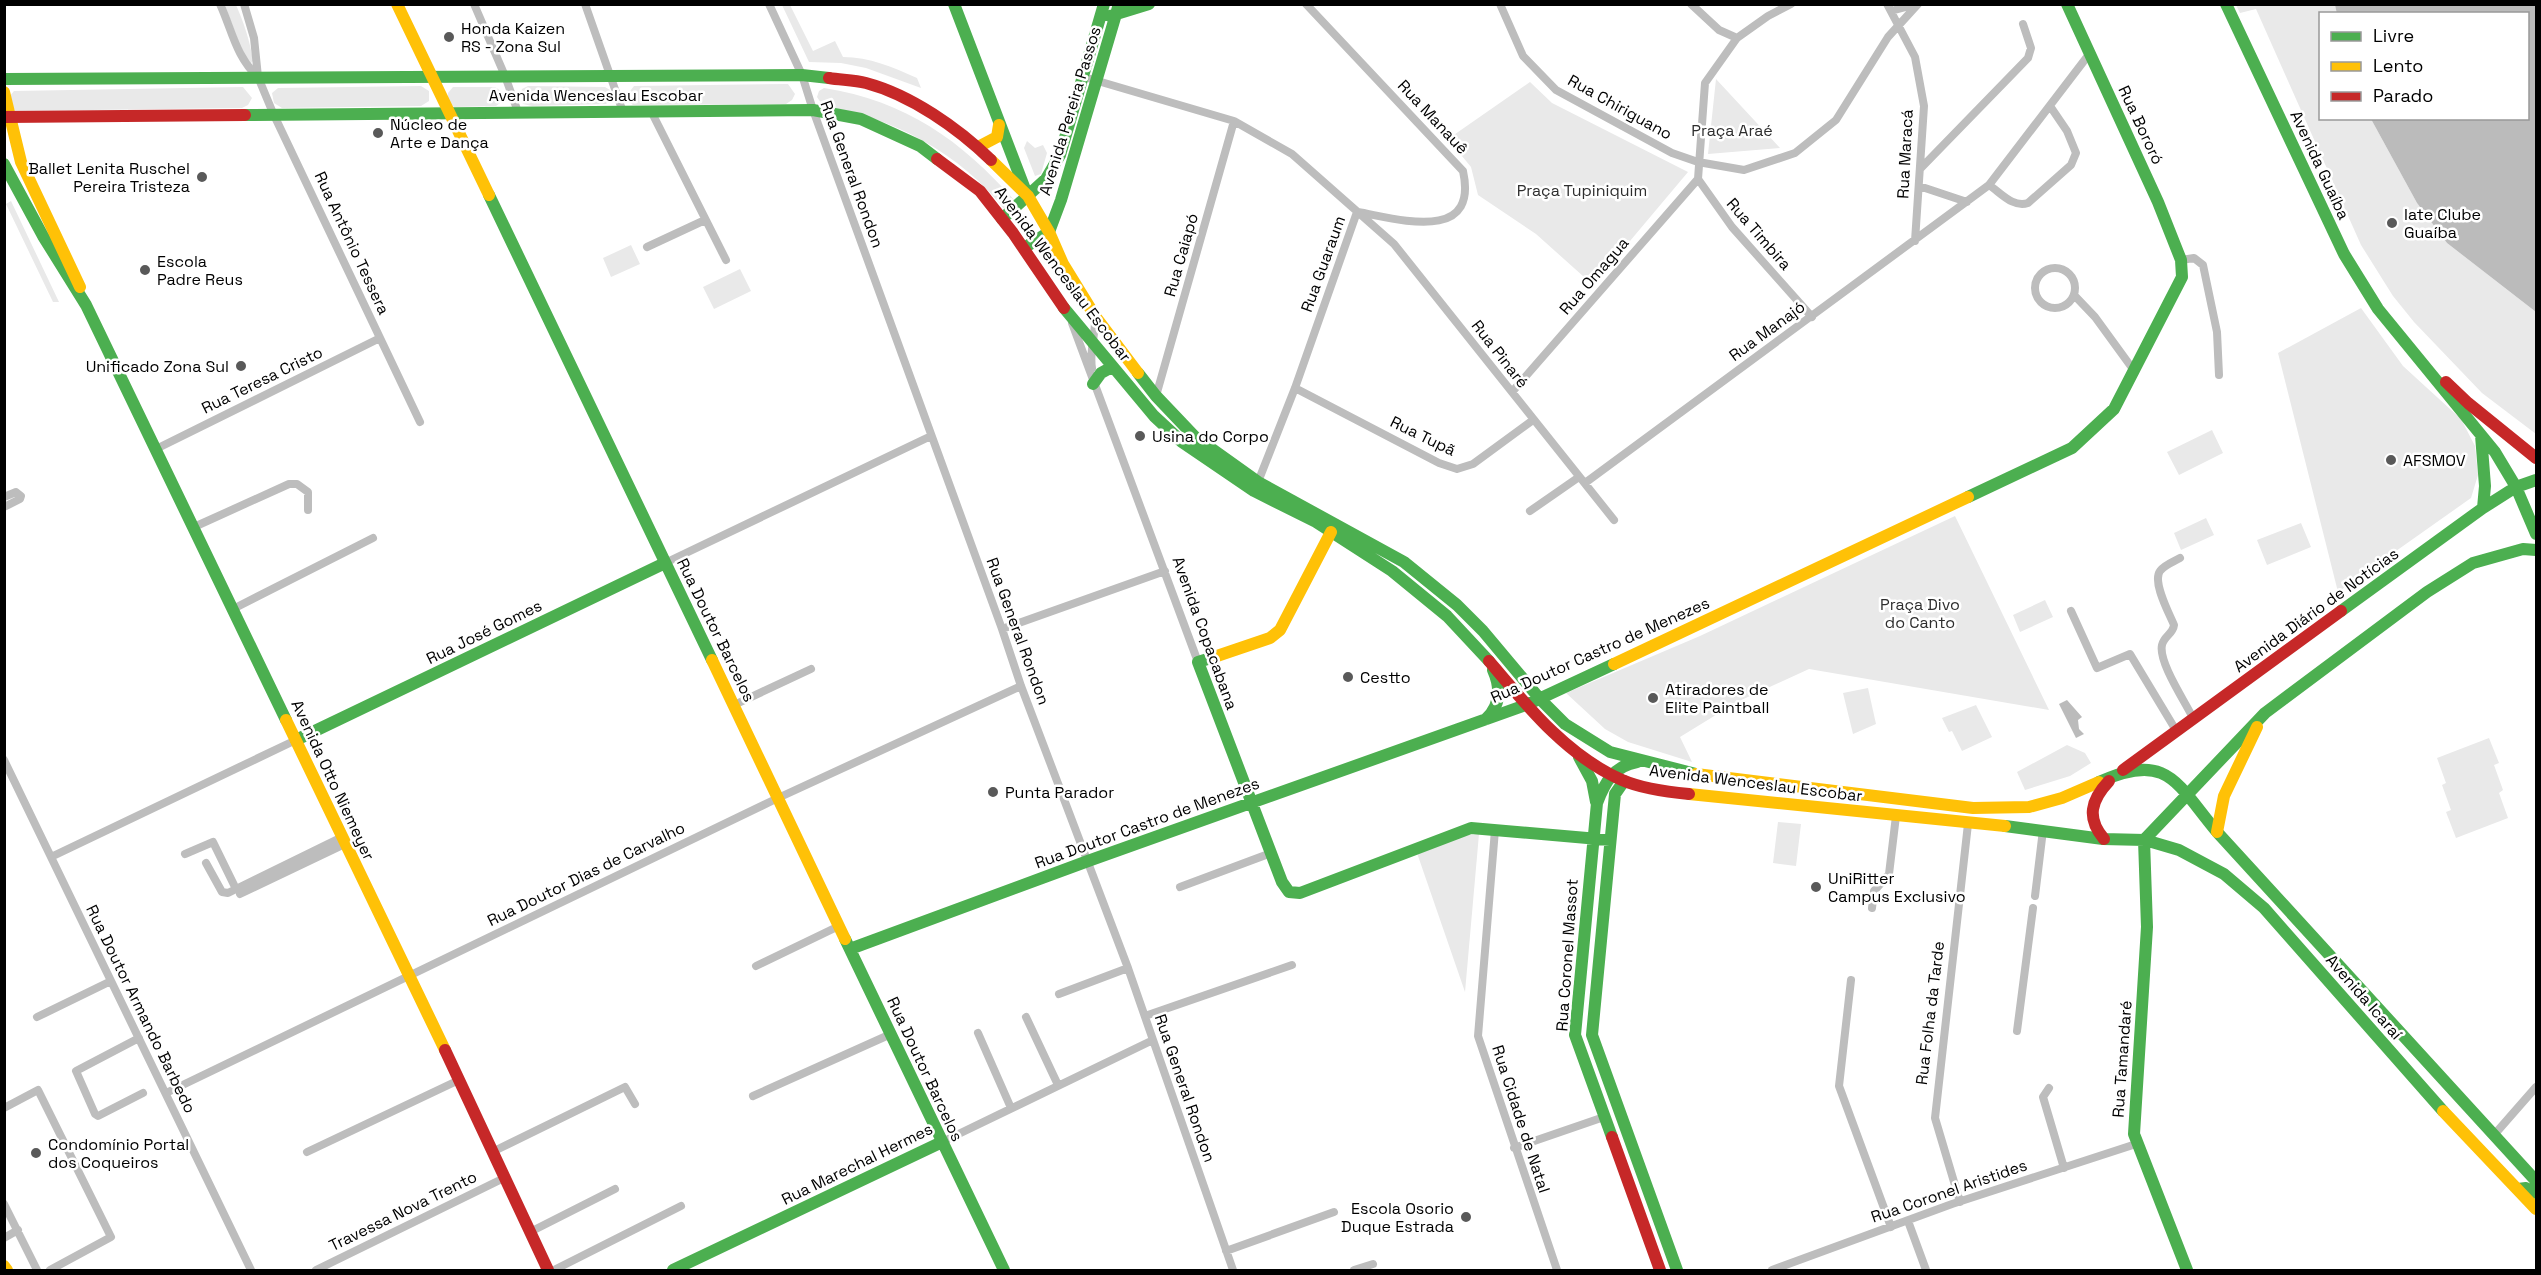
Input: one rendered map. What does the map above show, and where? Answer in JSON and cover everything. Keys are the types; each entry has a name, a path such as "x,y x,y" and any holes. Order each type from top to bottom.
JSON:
{"main road":[{"name":"Rua Doutor Barcelos","path":"397,4 447,113 734,705 1004,1270"},
{"path":"954,4 1028,196"},
{"name":"Avenida Pereira Passos","path":"1089,78 1104,4"},
{"path":"1100,18 1117,10 1149,4"},
{"name":"Rua Bororó","path":"2067,4 2158,202 2181,260"},
{"name":"Avenida Guaíba","path":"2226,4 2344,254 2378,309 2501,461 2516,487 2536,534"},
{"name":"Avenida Pereira Passos","path":"1048,232 1060,200 1065,157 1089,78 1117,10"},
{"name":"Avenida Wenceslau Escobar","path":"4,79 802,75 866,83 926,108 978,147 1028,196 1063,264 1095,316 1156,396 1195,437 1258,482 1404,562 1457,605 1565,724 1610,752 1687,773 1973,808 2011,809 2062,798 2118,773"},
{"name":"Avenida Otto Niemeyer","path":"4,92 7,117 21,162 76,277 86,305"},
{"name":"Avenida Wenceslau Escobar","path":"7,117 813,110 861,119 920,146 980,192 1093,345 1154,416 1182,442 1254,491 1331,532 1416,590 1447,616 1526,705 1575,751 1610,775 1660,791 2043,830 2103,839 2144,840"},
{"path":"978,147 997,137 999,123"},
{"name":"Avenida Pereira Passos","path":"1002,219 1046,179 1065,157"},
{"path":"5,168 21,162"},
{"name":"Avenida Otto Niemeyer","path":"5,168 43,236 86,305 548,1270"},
{"path":"1023,248 1048,232"},
{"name":"Rua Doutor Castro de Menezes","path":"850,949 1088,861 1526,705 2072,448 2114,409 2182,278 2181,260"},
{"name":"Avenida Guaíba","path":"2396,332 2468,403 2536,458"},
{"path":"1094,384 1104,369 1112,367"},
{"path":"2481,434 2485,486 2483,508"},
{"name":"Avenida Diário de Notícias","path":"2118,773 2483,508 2516,487 2536,480"},
{"path":"1198,662 1270,638 1280,630 1331,532 1356,534"},
{"path":"2144,840 2265,713 2427,592 2473,563 2523,549 2536,550"},
{"name":"Rua José Gomes","path":"296,740 665,563"},
{"name":"Avenida Copacabana","path":"1198,662 1288,892 1300,893 1471,828 1494,830"},
{"path":"1485,720 1492,713 1499,697 1497,679 1490,663"},
{"path":"1557,691 1554,696 1555,706 1565,724"},
{"path":"2217,832 2224,796 2265,713"},
{"path":"1575,751 1592,781 1597,803"},
{"path":"1610,775 1622,765 1641,762"},
{"path":"2103,839 2093,823 2093,800 2098,791 2118,773 2147,768 2163,772 2186,796"},
{"name":"Rua Coronel Massot","path":"1610,775 1597,803 1575,1035 1660,1270"},
{"name":"Rua Coronel Massot","path":"1624,781 1615,794 1592,1035 1677,1270"},
{"name":"Avenida Icaraí","path":"2186,796 2536,1181"},
{"path":"1494,830 1610,840"},
{"name":"Avenida Icaraí","path":"2144,840 2183,852 2213,866 2241,884 2444,1112 2536,1209"},
{"name":"Rua Tamandaré","path":"2144,840 2147,927 2134,1134 2187,1270"},
{"name":"Rua Marechal Hermes","path":"673,1270 942,1142"},
{"path":"2518,1189 2526,1188 2536,1193"},
{"path":"4,1266 7,1270"}],"street":[{"path":"220,4 231,28 239,55 246,66 258,77"},
{"path":"244,4 254,38 258,77"},
{"path":"474,4 506,76 518,112"},
{"path":"585,4 612,75 623,112"},
{"name":"Rua General Rondon","path":"769,4 802,75 1021,686 1128,968 1233,1270"},
{"name":"Rua Manauê","path":"1306,4 1463,171 1466,187 1463,201 1455,213 1438,222 1420,223 1357,212"},
{"name":"Rua Chiriguano","path":"1500,4 1522,56 1556,90 1672,153 1698,162"},
{"path":"1691,4 1719,30 1737,38"},
{"path":"1698,179 1705,82 1737,38 1768,16 1791,4"},
{"path":"1698,162 1744,170 1795,153 1836,120 1888,37 1917,4"},
{"path":"1889,8 1917,4"},
{"name":"Rua Maracá","path":"1889,8 1915,57 1923,106 1915,241"},
{"path":"1920,169 2028,58 2031,48 2023,24"},
{"name":"Rua Manajó","path":"1530,511 1582,480 1812,317 1989,185 2090,53"},
{"name":"Rua Antônio Tessera","path":"258,77 420,422"},
{"name":"Rua Guaraum","path":"1089,78 1234,121 1292,154 1357,212 1295,388 1258,482"},
{"path":"1989,185 2015,204 2022,205 2028,203 2071,165 2076,153 2067,131 2050,106"},
{"path":"651,111 726,260"},
{"name":"Rua Caiapó","path":"1156,396 1234,121"},
{"name":"Rua Timbira","path":"1698,179 1732,227 1812,317"},
{"name":"Rua Omagua","path":"1512,393 1698,179"},
{"path":"1919,186 1967,202"},
{"name":"Rua Pinaré","path":"1357,212 1394,244 1614,520"},
{"path":"646,247 705,220"},
{"path":"2181,260 2194,258 2203,265 2217,332 2219,375"},
{"path":"2074,295 2065,305 2052,307 2046,305 2037,296 2036,283 2039,277 2049,269 2055,268 2067,272 2074,282 2074,295 2095,317 2135,372"},
{"name":"Avenida Copacabana","path":"1068,314 1198,662"},
{"name":"Avenida Copacabana","path":"1094,384 1090,360 1096,334 1095,316"},
{"name":"Rua Teresa Cristo","path":"156,449 380,338"},
{"name":"Rua Tupã","path":"1295,388 1439,463 1457,469 1473,464 1533,420"},
{"name":"Rua José Gomes","path":"665,563 931,436"},
{"path":"194,527 289,484 297,484 308,492 308,510"},
{"path":"4,497 16,492 21,496 20,499 4,507"},
{"path":"233,609 373,538"},
{"path":"2180,558 2161,569 2157,576 2157,583 2174,625 2174,630 2164,640 2162,653 2194,720"},
{"path":"1002,629 1165,571"},
{"path":"2071,611 2097,668 2130,654 2177,732"},
{"path":"734,705 811,669"},
{"name":"Rua Doutor Dias de Carvalho","path":"166,1093 778,798 1021,686"},
{"name":"Rua José Gomes","path":"51,857 296,740"},
{"name":"Rua Doutor Armando Barbedo","path":"4,760 250,1270"},
{"path":"1872,908 1874,891 1889,874 1896,816"},
{"name":"Rua Folha da Tarde","path":"1960,1202 1938,1132 1935,1109 1968,824"},
{"name":"Rua Cidade de Natal","path":"1494,830 1478,1036 1557,1270"},
{"path":"2035,896 2043,830"},
{"path":"206,863 222,892 228,893 238,891 344,841"},
{"path":"185,854 213,842 238,891"},
{"path":"1180,886 1271,853"},
{"path":"2017,1031 2033,908"},
{"path":"756,966 839,926"},
{"path":"1145,1016 1292,965"},
{"path":"1059,994 1128,968"},
{"path":"1851,980 1839,1086 1891,1227"},
{"path":"37,1017 111,981"},
{"path":"1026,1017 1058,1085"},
{"path":"978,1033 1011,1108"},
{"path":"753,1096 891,1034"},
{"path":"139,1038 76,1071 95,1114 98,1116 143,1093"},
{"name":"Rua Marechal Hermes","path":"942,1142 1153,1040"},
{"path":"307,1152 459,1080"},
{"path":"492,1152 625,1087 635,1104"},
{"path":"2494,1135 2536,1087"},
{"path":"2049,1088 2043,1097 2064,1168"},
{"path":"4,1108 38,1090 111,1237 50,1270"},
{"path":"1514,1148 1604,1117"},
{"name":"Rua Coronel Aristides","path":"1772,1270 1960,1202 2136,1144"},
{"name":"Travessa Nova Trento","path":"316,1270 504,1178"},
{"path":"530,1232 615,1189"},
{"path":"4,1204 37,1270"},
{"path":"554,1270 681,1206"},
{"path":"1226,1251 1334,1212"},
{"path":"1908,1221 1926,1270"},
{"path":"4,1238 18,1230"},
{"path":"1354,1270 1373,1264"}],"green space":[{"path":"225,5 236,5 239,12 250,46 253,61 250,64 246,62"},
{"path":"782,5 790,5 813,51 835,41 843,57 881,63 899,70 917,78 921,88 866,68 841,63 809,62"},
{"name":"Iate Clube Guaíba","path":"2236,5 2335,5 2337,12 2319,12 2319,120 2372,120 2417,203 2447,243 2536,312 2536,434 2482,393 2414,322 2393,296 2361,245 2256,9 2240,13"},
{"name":"Praça Araé","path":"1716,79 1780,148 1708,154"},
{"name":"Praça Tupiniquim","path":"1530,82 1552,103 1688,172 1593,285 1536,234 1478,195 1471,167 1448,139"},
{"path":"788,84 795,94 786,104 633,105 628,101 627,95 634,86"},
{"path":"421,86 429,91 429,101 421,106 282,108 274,103 272,93 278,88"},
{"path":"528,86 605,87 610,90 610,100 606,104 532,106 523,104 520,96 522,89"},
{"path":"243,87 252,98 248,105 242,108 15,111 9,97 14,91"},
{"path":"453,87 495,87 501,91 503,101 496,106 454,107 448,102 448,93"},
{"path":"824,88 854,94 881,103 906,113 930,127 974,159 1015,201 1005,210 987,190 947,155 900,129 849,111 823,106 817,97 819,91"},
{"path":"1027,141 1035,148 1043,145 1047,153 1041,174 1035,176 1024,148"},
{"path":"11,201 59,302 53,302 6,204"},
{"path":"631,245 640,264 611,277 603,258"},
{"path":"740,269 751,291 714,309 703,287"},
{"name":"AFSMOV","path":"2361,308 2403,366 2461,419 2475,446 2478,475 2471,498 2338,592 2278,353"},
{"path":"2212,430 2223,453 2179,475 2167,452"},
{"name":"Praça Divo do Canto","path":"1955,516 2049,710 1809,669 1737,702 1680,737 1692,762 1628,742 1605,729 1566,693 1700,636"},
{"path":"2206,518 2214,535 2181,550 2174,533"},
{"path":"2301,523 2311,547 2267,565 2257,540"},
{"path":"2045,600 2053,617 2020,632 2013,615"},
{"path":"1868,688 1876,724 1853,734 1843,693"},
{"path":"1976,705 1992,737 1962,751 1952,731 1949,732 1942,718"},
{"path":"2489,738 2499,763 2494,765 2503,790 2499,793 2508,818 2456,838 2446,812 2451,810 2442,785 2446,783 2437,758"},
{"path":"2067,745 2085,753 2091,763 2070,776 2025,790 2017,772"},
{"path":"1778,822 1801,824 1796,866 1773,863"},
{"path":"1479,834 1465,992 1417,853 1460,836"}],"shaded area":[{"path":"2335,5 2536,5 2536,312 2447,243 2417,203 2372,120 2529,120 2529,12 2337,12"},
{"path":"2067,700 2082,717 2078,720 2079,729 2084,734 2076,738 2059,704"}],"traffic: fast":[{"path":"954,4 1026,192"},
{"path":"1002,219 1046,179 1060,155 1104,4"},
{"path":"1024,248 1049,232 1061,200 1119,4"},
{"path":"1110,16 1149,4"},
{"path":"1968,497 2072,448 2114,409 2182,277 2181,260 2158,202 2067,4"},
{"path":"2226,4 2344,254 2378,309 2495,452 2516,487 2536,534"},
{"path":"4,79 802,75 829,78"},
{"path":"245,115 813,110 861,119 920,146 937,159"},
{"path":"4,164 43,236 86,305 286,720"},
{"path":"489,195 712,660"},
{"path":"1064,308 1154,416 1182,442 1254,491 1316,522 1392,571 1447,616 1489,661"},
{"path":"1093,384 1101,373 1112,367"},
{"path":"1138,373 1156,396 1195,437 1258,482 1404,562 1457,605 1565,724 1610,752 1696,774"},
{"path":"2481,435 2485,486 2483,508"},
{"path":"2341,611 2483,508 2516,487 2536,480"},
{"path":"2144,840 2265,713 2427,592 2473,563 2523,549 2536,550"},
{"path":"296,740 665,563"},
{"path":"1214,657 1198,662 1282,882 1289,892 1300,893 1471,828 1610,840"},
{"path":"850,949 1088,861 1526,705 1614,664"},
{"path":"1486,719 1495,708 1498,696 1493,670"},
{"path":"1579,757 1592,781 1596,802"},
{"path":"1612,1137 1575,1035 1597,803 1611,776 1622,767 1637,762"},
{"path":"2099,782 2122,773 2141,770 2156,771 2180,786 2217,832 2536,1181"},
{"path":"1624,781 1615,794 1592,1035 1677,1270"},
{"path":"2005,826 2103,839 2145,840 2179,850 2224,874 2264,908 2443,1111"},
{"path":"2144,840 2147,927 2134,1134 2187,1270"},
{"path":"845,939 1004,1270"},
{"path":"673,1270 942,1142"},
{"path":"2518,1189 2526,1188 2536,1193"}],"traffic: slow":[{"path":"397,4 489,195"},
{"path":"4,92 21,162 80,287"},
{"path":"978,147 997,137 999,125"},
{"path":"991,160 1028,196 1049,232 1063,264 1095,316 1138,373"},
{"path":"1614,664 1968,497"},
{"path":"1214,657 1270,638 1280,630 1331,532"},
{"path":"712,660 845,939"},
{"path":"286,720 445,1050"},
{"path":"2217,832 2224,796 2257,727"},
{"path":"1696,774 1973,808 2029,807 2062,798 2099,782"},
{"path":"1689,794 2005,826"},
{"path":"2443,1111 2536,1209"},
{"path":"4,1266 7,1270"}],"traffic: jam":[{"path":"829,78 857,81 883,88 917,104 964,136 991,160"},
{"path":"4,117 245,115"},
{"path":"937,159 980,191 1013,233 1064,308"},
{"path":"2446,382 2468,403 2536,458"},
{"path":"2123,770 2341,611"},
{"path":"1489,661 1549,728 1583,758 1630,783 1655,790 1689,794"},
{"path":"2104,839 2095,824 2093,809 2098,795 2109,781"},
{"path":"445,1050 548,1270"},
{"path":"1612,1137 1660,1270"}],"place":[{"name":"Honda Kaizen RS - Zona Sul","path":"449,37"},
{"name":"Núcleo de Arte e Dança","path":"378,133"},
{"name":"Ballet Lenita Ruschel Pereira Tristeza","path":"202,177"},
{"name":"Iate Clube Guaíba","path":"2392,223"},
{"name":"Escola Padre Reus","path":"145,270"},
{"name":"Unificado Zona Sul","path":"241,366"},
{"name":"Usina do Corpo","path":"1140,436"},
{"name":"AFSMOV","path":"2391,460"},
{"name":"Cestto","path":"1348,677"},
{"name":"Atiradores de Elite Paintball","path":"1653,698"},
{"name":"Punta Parador","path":"993,792"},
{"name":"UniRitter Campus Exclusivo","path":"1816,887"},
{"name":"Condomínio Portal dos Coqueiros","path":"36,1153"},
{"name":"Escola Osorio Duque Estrada","path":"1466,1217"}]}
